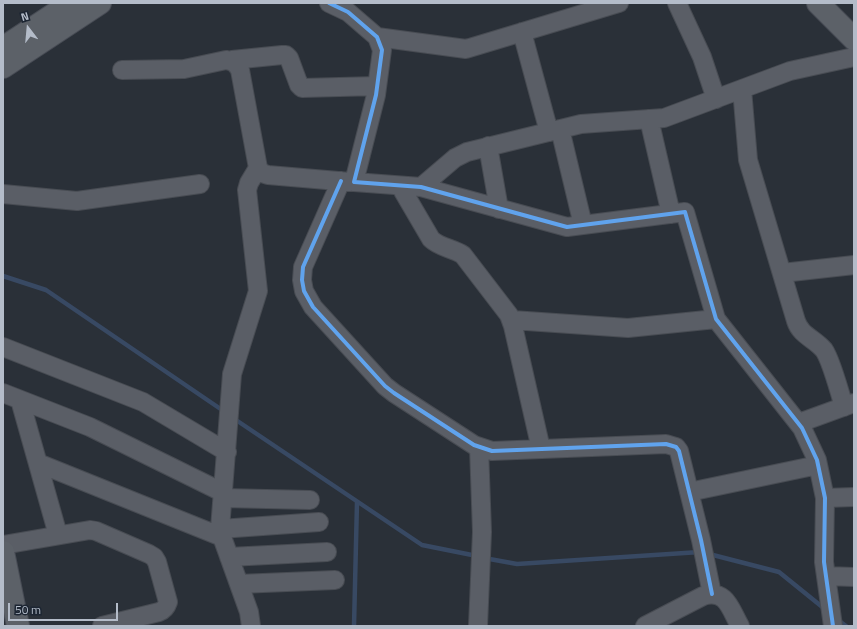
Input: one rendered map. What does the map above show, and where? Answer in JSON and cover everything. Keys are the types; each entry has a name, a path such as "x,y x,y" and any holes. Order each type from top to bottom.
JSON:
{"main road":[{"path":"3,48 71,3"},
{"path":"3,67 100,3"},
{"path":"818,3 854,39"},
{"path":"3,552 18,626"}],"street":[{"path":"329,3 348,12 377,37 382,50 377,86 347,181 303,267 302,280 304,291 313,308 385,386 400,398 479,447 492,451 671,445 676,447 679,451 701,540 712,594"},
{"path":"377,37 466,48 619,3"},
{"path":"677,3 702,57 716,99"},
{"path":"522,32 555,130 583,225"},
{"path":"122,70 184,69 226,60 282,54 289,58 299,85 302,88 377,86"},
{"path":"421,187 455,158 467,152 587,123 649,119 670,116 790,71 854,57"},
{"path":"232,60 237,64 240,70 258,168 262,173 268,175 421,187 567,227 685,212 716,319 802,428 818,465 825,498 824,562 833,626"},
{"path":"742,89 748,160 798,326 801,331 824,350 849,405 798,423"},
{"path":"649,119 671,214"},
{"path":"488,146 499,209"},
{"path":"251,626 249,612 221,533 232,374 258,291 247,190 249,183 258,168"},
{"path":"3,194 77,200 200,184"},
{"path":"400,186 431,239 436,244 459,252 463,255 512,320 540,449"},
{"path":"782,273 854,265"},
{"path":"512,320 628,328 716,319"},
{"path":"3,347 144,402 227,448"},
{"path":"3,393 90,427 223,496 310,500"},
{"path":"20,400 58,535"},
{"path":"478,626 482,532 479,447"},
{"path":"38,463 221,533 319,522"},
{"path":"689,492 818,465"},
{"path":"825,498 854,497"},
{"path":"3,545 90,530 96,531 149,554 154,558 157,562 168,602 163,610 102,626"},
{"path":"229,557 327,552"},
{"path":"826,576 854,577"},
{"path":"239,584 335,580"},
{"path":"645,626 703,596 712,594 720,595 725,599 740,626"}],"waterway":[{"path":"3,276 46,290 225,412"},
{"path":"233,418 422,545 477,556"},
{"path":"354,626 357,502"},
{"path":"484,558 517,564 700,552"},
{"path":"709,554 779,572 826,610"},
{"path":"838,620 846,626"}],"cycle path":[{"path":"329,3 348,12 377,37 382,50 376,95 354,182 421,187 567,227 685,212 716,319 802,428 817,460 825,498 824,562 833,626"},
{"path":"341,181 303,267 302,280 304,291 313,307 385,386 474,445 492,451 666,444 676,447 679,451 701,540 712,594"}]}
